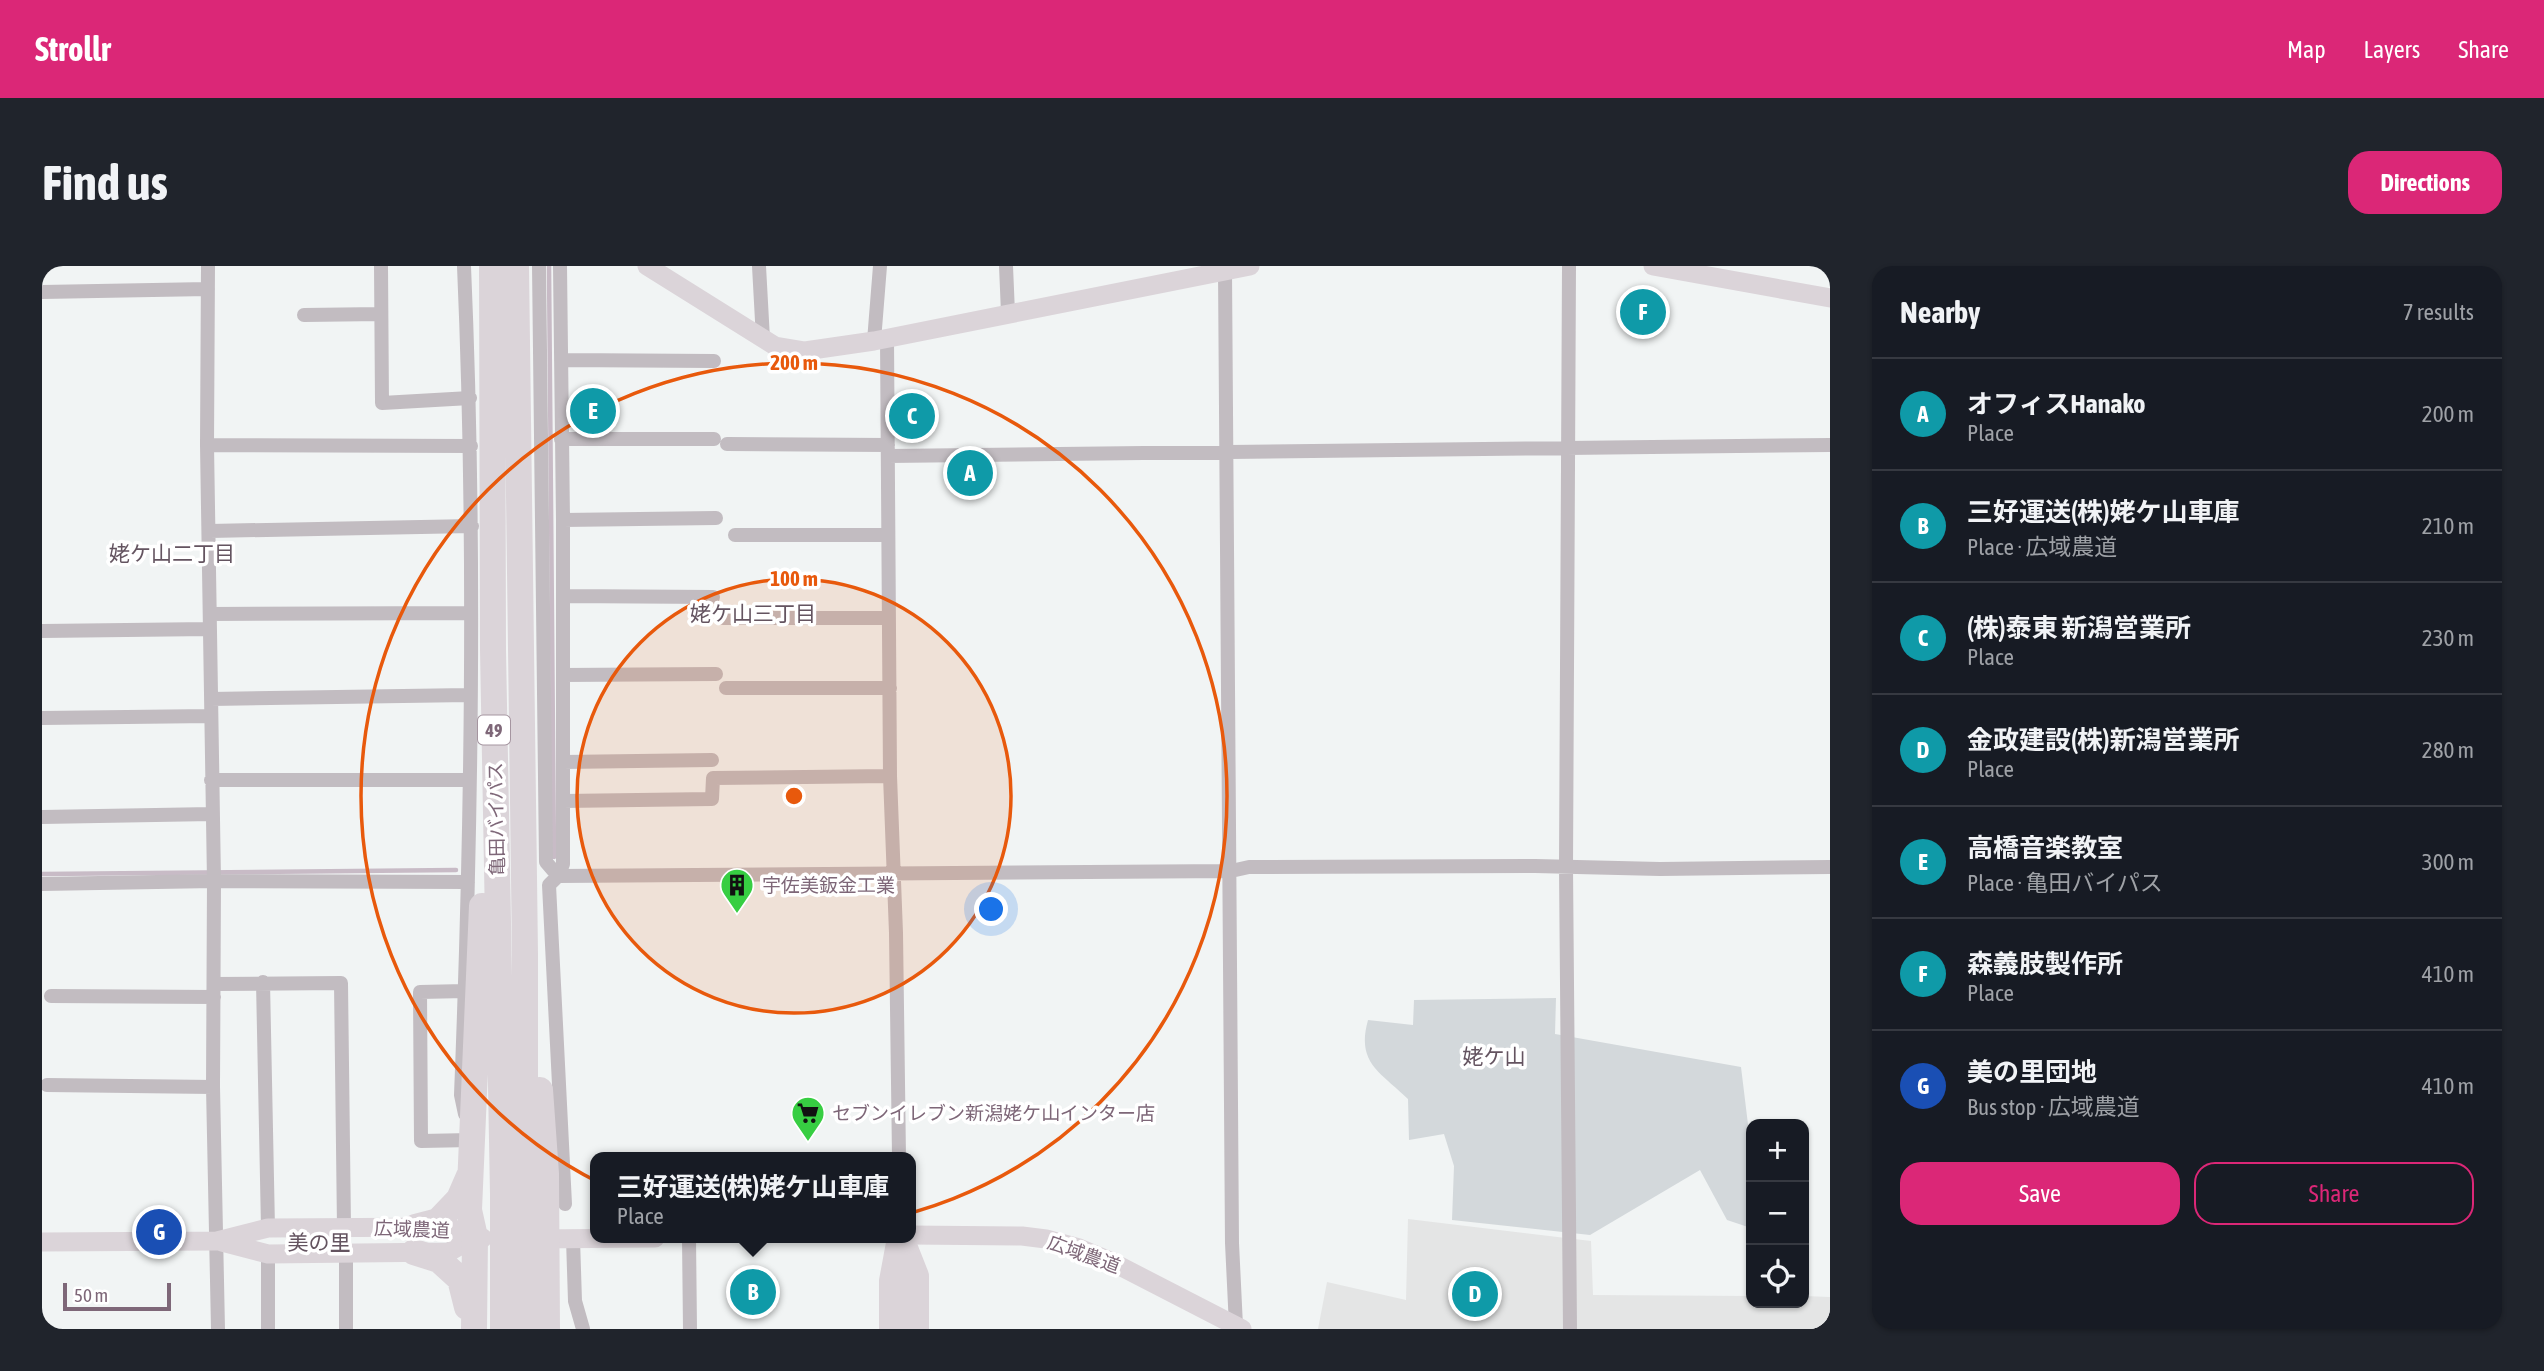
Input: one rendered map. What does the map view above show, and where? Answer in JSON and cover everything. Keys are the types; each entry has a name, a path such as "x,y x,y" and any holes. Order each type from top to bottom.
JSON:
{"highway":[{"name":"亀田バイパス","path":"492,266 492,650 495,765 535,1197"},
{"name":"亀田バイパス","path":"516,266 525,954 535,1197 525,1281 525,1329"},
{"path":"474,1329 475,1237 469,1210 471,1140 484,856 495,765"},
{"path":"470,1174 459,1199 438,1221 415,1239 460,1279 474,1329"},
{"path":"535,1197 525,1281 547,1329"},
{"path":"892,1329 892,1281 899,1243"},
{"path":"902,1243 916,1276 916,1329"},
{"name":"亀田バイパス","path":"503,1329 525,1281"}],"street":[{"path":"208,266 207,445 214,874 213,1087 218,1329"},
{"path":"381,266 382,403 470,398"},
{"path":"464,266 472,526 468,882 465,991 461,1095 471,1140 421,1141 420,992 465,991"},
{"path":"539,266 546,862 558,876 1231,871 1249,867 1830,867"},
{"path":"535,1197 562,1136 549,885 558,876 563,864 560,266"},
{"path":"648,266 775,346 805,351 881,340 1251,266"},
{"path":"759,266 763,339"},
{"path":"880,266 881,340 888,451 890,776 896,933 899,1152"},
{"path":"1006,266 1008,313"},
{"path":"1569,266 1566,867 1570,1329"},
{"path":"1653,266 1830,298"},
{"path":"1225,271 1233,1243 1239,1327"},
{"path":"42,292 208,289"},
{"path":"304,315 381,314"},
{"path":"561,360 714,361"},
{"path":"561,439 720,442 888,451 1226,453 1830,445"},
{"path":"207,445 471,446"},
{"path":"563,520 716,518"},
{"path":"210,531 472,526"},
{"path":"735,536 888,535"},
{"path":"563,596 713,597"},
{"path":"42,631 471,612"},
{"path":"723,618 889,618"},
{"path":"562,675 716,674"},
{"path":"726,688 890,688"},
{"path":"211,699 469,695"},
{"path":"42,718 211,716"},
{"path":"563,762 712,760"},
{"path":"563,801 712,799 713,778 890,776"},
{"path":"211,780 469,780"},
{"path":"42,817 212,814"},
{"path":"42,884 214,874 468,882"},
{"path":"263,982 268,1228"},
{"path":"51,996 214,990 263,982 341,983 344,1228"},
{"path":"47,1085 213,1087"},
{"name":"広域農道","path":"42,1242 217,1241 268,1228 344,1228 415,1239 449,1227 475,1237 590,1239"},
{"name":"広域農道","path":"916,1235 1022,1236 1079,1248 1239,1327"},
{"path":"217,1241 268,1254 346,1252 415,1239"},
{"path":"573,1239 575,1301 583,1329"},
{"path":"689,1243 690,1329"},
{"path":"346,1252 346,1329"},
{"path":"268,1254 268,1329"}],"shaded area":[{"path":"1556,998 1555,1034 1741,1067 1747,1119 1746,1226 1727,1220 1700,1170 1590,1235 1452,1220 1454,1166 1444,1134 1409,1140 1408,1099 1373,1066 1365,1047 1368,1020 1413,1025 1414,1000"},
{"path":"1408,1219 1591,1241 1593,1295 1746,1296 1746,1308 1809,1308 1809,1296 1830,1297 1830,1329 1318,1329 1327,1282 1406,1300"}],"waterway":[{"path":"549,266 554,857"},
{"path":"42,874 456,870"}],"place":[{"name":"森義肢製作所","path":"1643,312"},
{"name":"高橋音楽教室","path":"593,411"},
{"name":"(株)泰東 新潟営業所","path":"912,416"},
{"name":"オフィスHanako","path":"970,473"},
{"name":"宇佐美鈑金工業","path":"737,915"},
{"name":"セブンイレブン新潟姥ケ山インター店","path":"808,1143"},
{"name":"美の里団地","path":"159,1232"},
{"name":"三好運送(株)姥ケ山車庫","path":"753,1292"},
{"name":"金政建設(株)新潟営業所","path":"1475,1294"}],"district":[{"name":"姥ケ山二丁目","path":"172,553"},
{"name":"姥ケ山三丁目","path":"753,613"},
{"name":"姥ケ山","path":"1494,1056"},
{"name":"美の里","path":"319,1242"}]}
